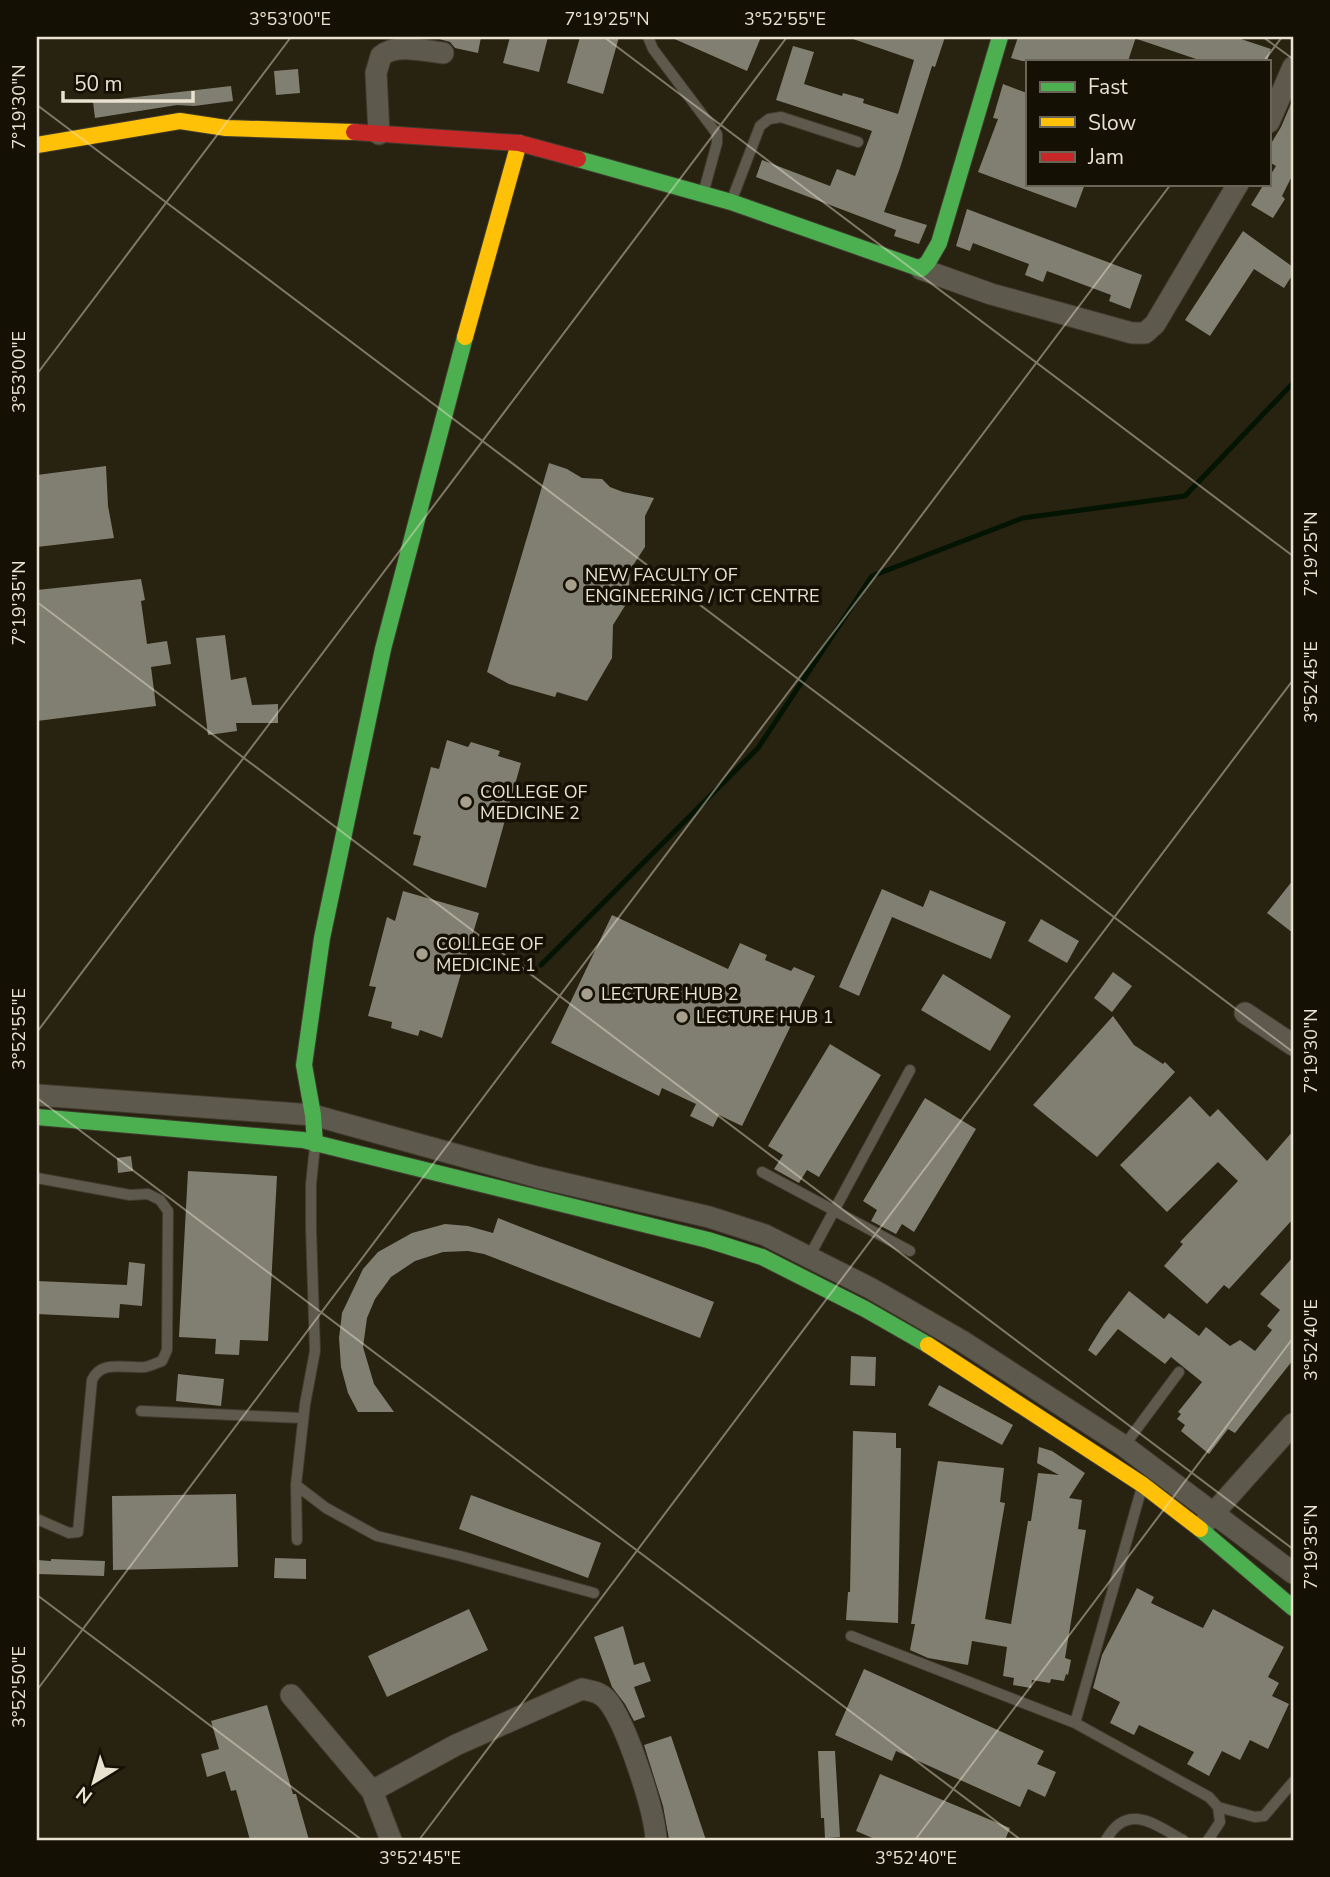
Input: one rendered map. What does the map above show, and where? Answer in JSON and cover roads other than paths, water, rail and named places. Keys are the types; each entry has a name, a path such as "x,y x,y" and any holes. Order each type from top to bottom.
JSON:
{"street":[{"path":"373,37 377,64 379,134"},
{"path":"921,269 939,243 1000,37"},
{"path":"377,64 381,56 389,50 443,53"},
{"path":"1270,120 1293,67"},
{"path":"37,145 180,121 226,128 519,143 731,202 991,294 1132,333 1144,333 1155,324 1237,186"},
{"path":"315,1144 313,1115 303,1065 322,938 377,675 438,435 519,143"},
{"path":"1245,1013 1293,1045"},
{"path":"37,1095 313,1115 537,1177 709,1217 765,1235 846,1276 962,1341 1124,1447 1146,1475"},
{"path":"37,1117 290,1139 708,1240 762,1257 951,1358 1146,1475 1206,1520 1293,1573"},
{"path":"837,1295 846,1276"},
{"path":"1206,1520 1293,1424"},
{"path":"1206,1520 1293,1608"},
{"path":"372,1791 456,1745 582,1689 596,1691 607,1700 624,1730 655,1823 656,1840"},
{"path":"290,1695 372,1791 391,1840"}],"lane":[{"path":"648,37 653,49 717,134 703,194"},
{"path":"731,202 760,126 769,119 780,117 859,142"},
{"path":"809,1257 910,1070"},
{"path":"297,1540 296,1485 303,1419 315,1350 311,1184 315,1144"},
{"path":"762,1172 910,1251"},
{"path":"37,1178 130,1195 148,1195 160,1200 168,1211 167,1350 162,1361 148,1367 106,1366 96,1371 92,1381 78,1532 69,1533 37,1519"},
{"path":"1124,1447 1179,1372"},
{"path":"141,1411 303,1419"},
{"path":"1075,1723 1146,1475"},
{"path":"296,1485 326,1508 377,1536 594,1593"},
{"path":"851,1636 1075,1723 1209,1797 1218,1807 1255,1817 1264,1816 1293,1782"},
{"path":"1208,1840 1220,1822 1218,1807"},
{"path":"1106,1840 1119,1822 1130,1818 1158,1827 1182,1840"}],"waterway":[{"path":"541,965 758,748 872,576 1023,518 1185,496 1293,383"}],"place":[{"name":"NEW FACULTY OF ENGINEERING / ICT CENTRE","path":"571,585"},
{"name":"COLLEGE OF MEDICINE 2","path":"466,802"},
{"name":"COLLEGE OF MEDICINE 1","path":"422,954"},
{"name":"LECTURE HUB 2","path":"587,994"},
{"name":"LECTURE HUB 1","path":"682,1017"}]}
